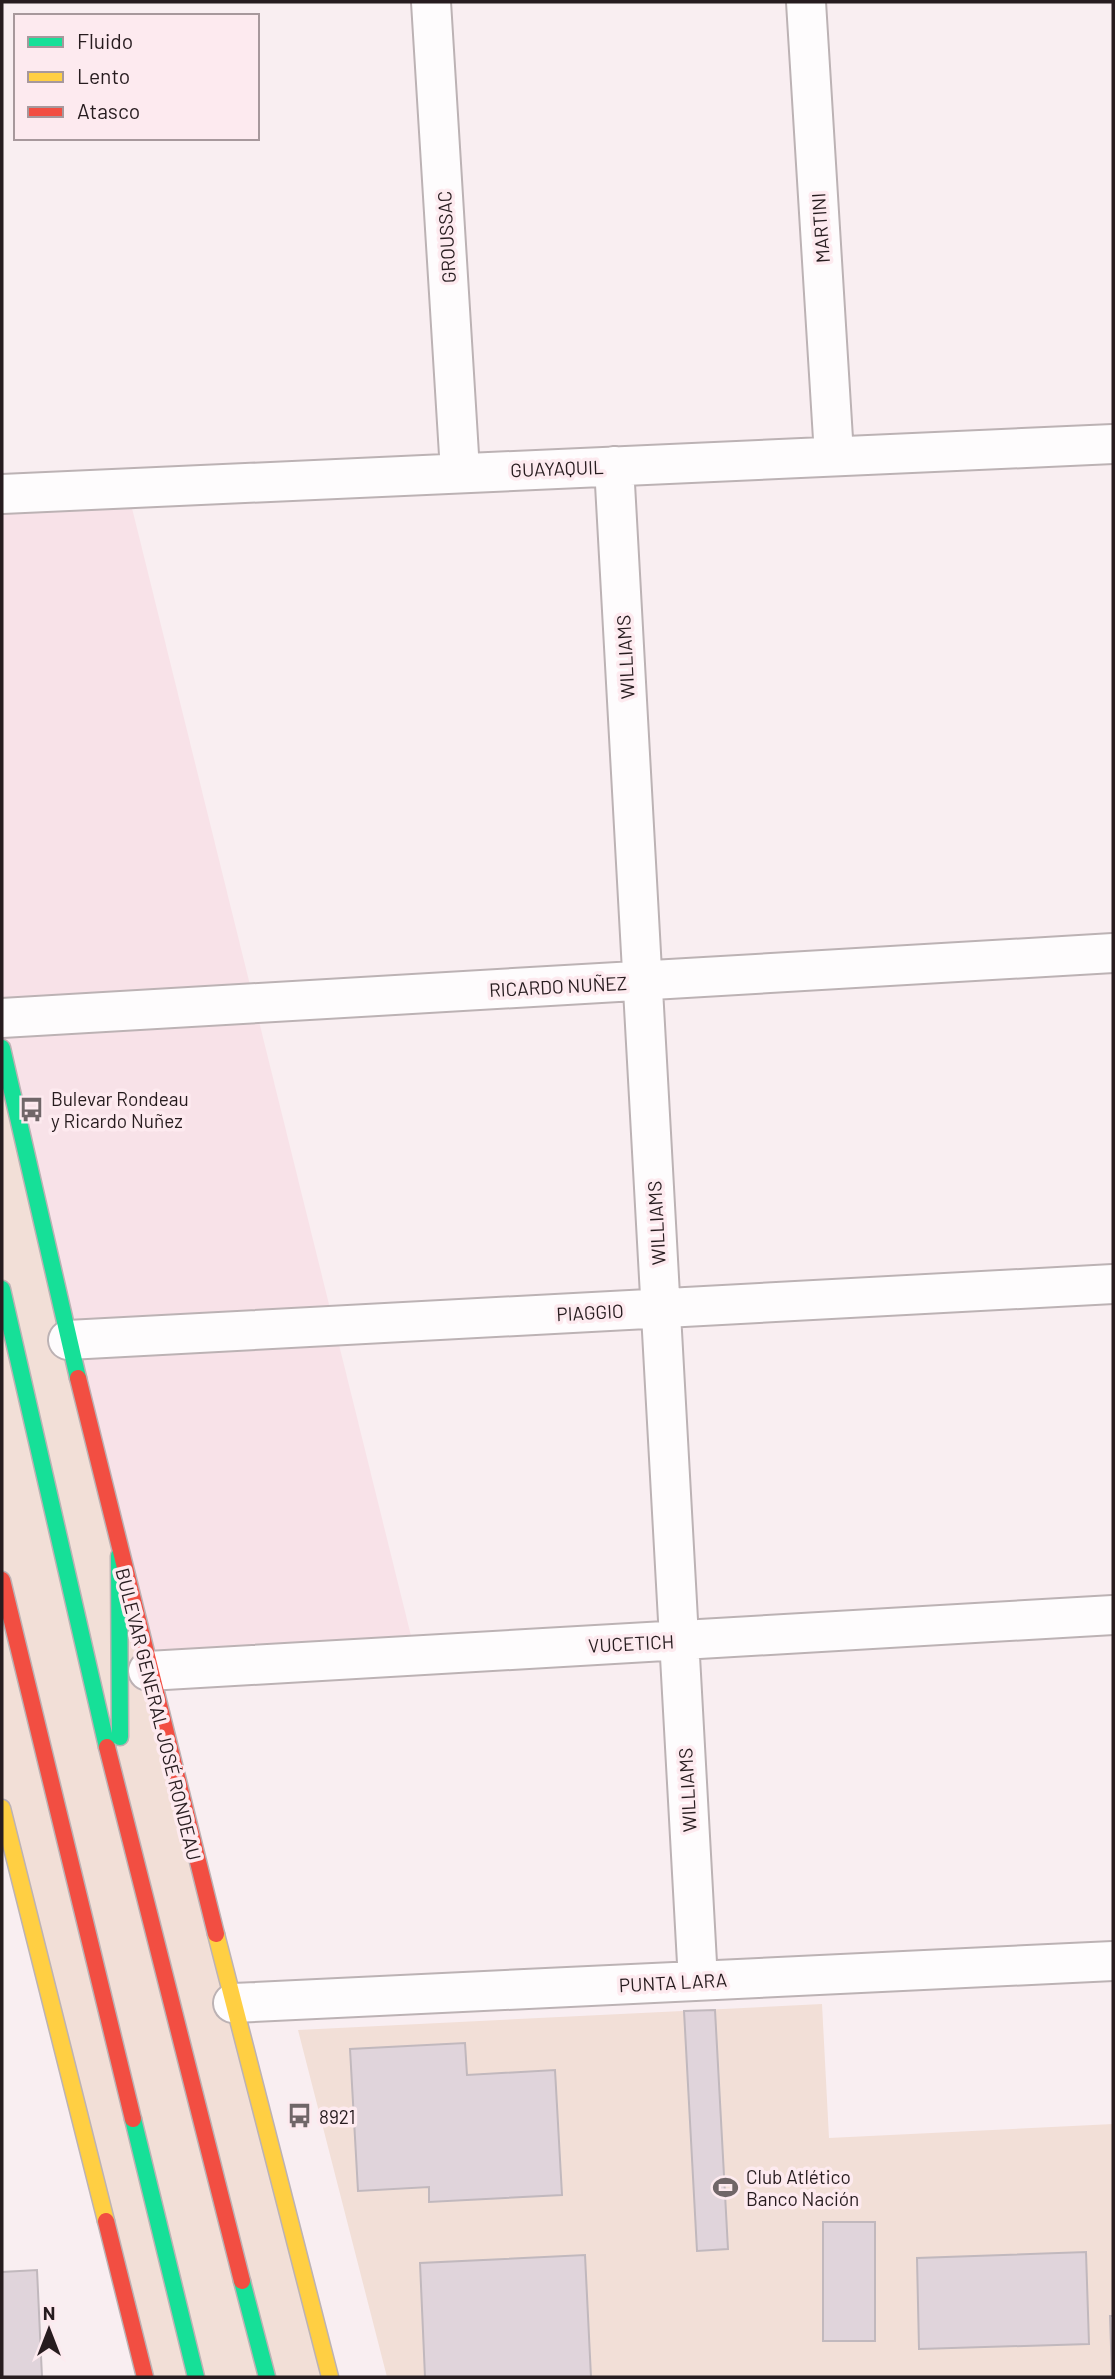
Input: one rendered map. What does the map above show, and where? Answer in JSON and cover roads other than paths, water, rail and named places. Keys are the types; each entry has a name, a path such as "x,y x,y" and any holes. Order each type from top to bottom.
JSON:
{"main road":[{"name":"BULEVAR GENERAL JOSÉ RONDEAU","path":"2,1048 119,1556 330,2377"},
{"path":"2,1289 120,1806 267,2377"},
{"path":"119,1556 120,1806"},
{"path":"2,1580 196,2377"},
{"path":"4,1827 145,2377"}],"street":[{"name":"GROUSSAC","path":"431,2 460,471"},
{"name":"MARTINI","path":"806,2 834,455"},
{"name":"GUAYAQUIL","path":"2,494 460,471 1113,444"},
{"name":"WILLIAMS","path":"614,466 698,1981"},
{"name":"RICARDO NUÑEZ","path":"2,1018 1113,953"},
{"name":"PIAGGIO","path":"68,1340 1113,1284"},
{"name":"VUCETICH","path":"148,1671 1113,1615"},
{"name":"PUNTA LARA","path":"233,2003 1113,1961"}],"place":[{"name":"Bulevar Rondeau y Ricardo Nuñez","path":"31,1109"},
{"name":"8921","path":"299,2116"},
{"name":"Club Atlético Banco Nación","path":"726,2187"}]}
